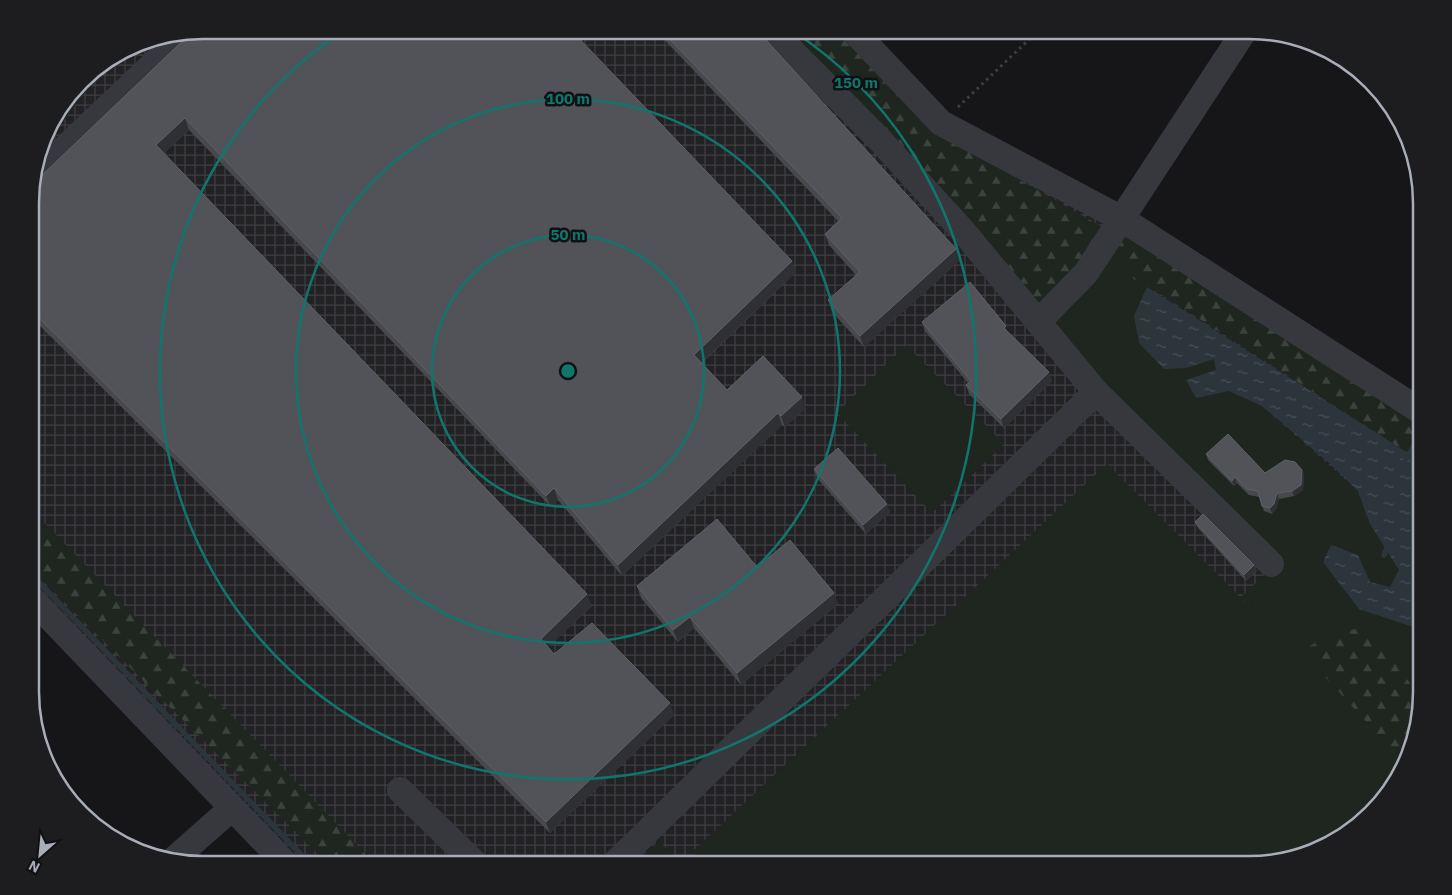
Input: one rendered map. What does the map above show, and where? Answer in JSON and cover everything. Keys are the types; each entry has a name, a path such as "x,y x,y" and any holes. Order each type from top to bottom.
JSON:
{"street":[{"path":"781,39 885,146 963,231 1096,392 1271,564"},
{"path":"862,39 941,123 1122,219 1413,406"},
{"path":"1039,321 1086,273 1238,39"},
{"path":"42,169 178,41"},
{"path":"622,856 1096,392"},
{"path":"39,605 278,856"},
{"path":"400,790 468,856"},
{"path":"179,855 232,808"}],"path":[{"path":"941,123 1030,39"}],"shaded area":[{"path":"192,39 859,39 941,123 1413,414 1413,703 1410,725 1405,745 1396,765 1386,784 1373,801 1358,816 1332,834 1312,844 1292,851 1260,856 280,856 39,606 39,202 44,160 61,120 79,94 111,66 150,47"}],"green space":[{"path":"793,39 843,39 934,131 1106,229 1045,314"},
{"path":"98,76 55,133 66,111 79,94"},
{"path":"1122,227 1413,417 1413,456 1159,293 1130,277 1112,234"},
{"path":"1112,234 1147,287 1134,316 1215,359 1216,370 1229,391 1262,406 1358,491 1367,517 1400,570 1390,587 1369,582 1323,562 1413,624 1413,703 1410,725 1405,745 1386,784 1358,816 1332,834 1292,851 1260,856 696,856 692,852 1107,464 1260,617 1241,597 1272,568 1039,321"},
{"path":"906,345 1004,444 932,513 837,413"},
{"path":"39,517 370,856 320,856 39,577"},
{"path":"1360,628 1375,630 1413,688 1410,725 1399,758 1317,668 1304,650 1327,635"},
{"path":"659,841 674,856 643,856"}],"water":[{"path":"1147,287 1413,456 1413,627 1359,609 1323,562 1331,545 1358,555 1370,582 1390,587 1399,570 1370,524 1358,491 1329,463 1262,406 1229,391 1196,398 1186,380 1216,370 1214,359 1186,368 1164,369 1139,343 1134,316"}],"building":[{"path":"580,39 792,261 694,355 727,390 763,356 802,397 781,416 778,413 618,565 554,488 546,496 185,118 156,145 587,594 541,639 554,654 592,623 670,703 546,822 39,318 39,202 41,176 183,40"},
{"path":"670,39 765,39 956,249 860,336 828,300 860,272 825,234 842,218"},
{"path":"970,282 1006,326 1004,328 1049,372 1001,419 966,385 971,381 922,322"},
{"path":"1228,434 1265,473 1285,460 1295,462 1302,470 1301,485 1292,491 1277,493 1274,504 1270,508 1262,506 1258,491 1247,489 1235,477 1232,481 1206,454"},
{"path":"838,448 887,504 863,525 814,469"},
{"path":"1203,514 1254,565 1244,575 1195,522"},
{"path":"717,519 757,567 790,540 834,593 737,673 690,617 673,630 637,586"}],"waterway":[{"path":"1406,459 1413,447"},
{"path":"1384,555 1389,543"},
{"path":"39,582 302,856"}]}
